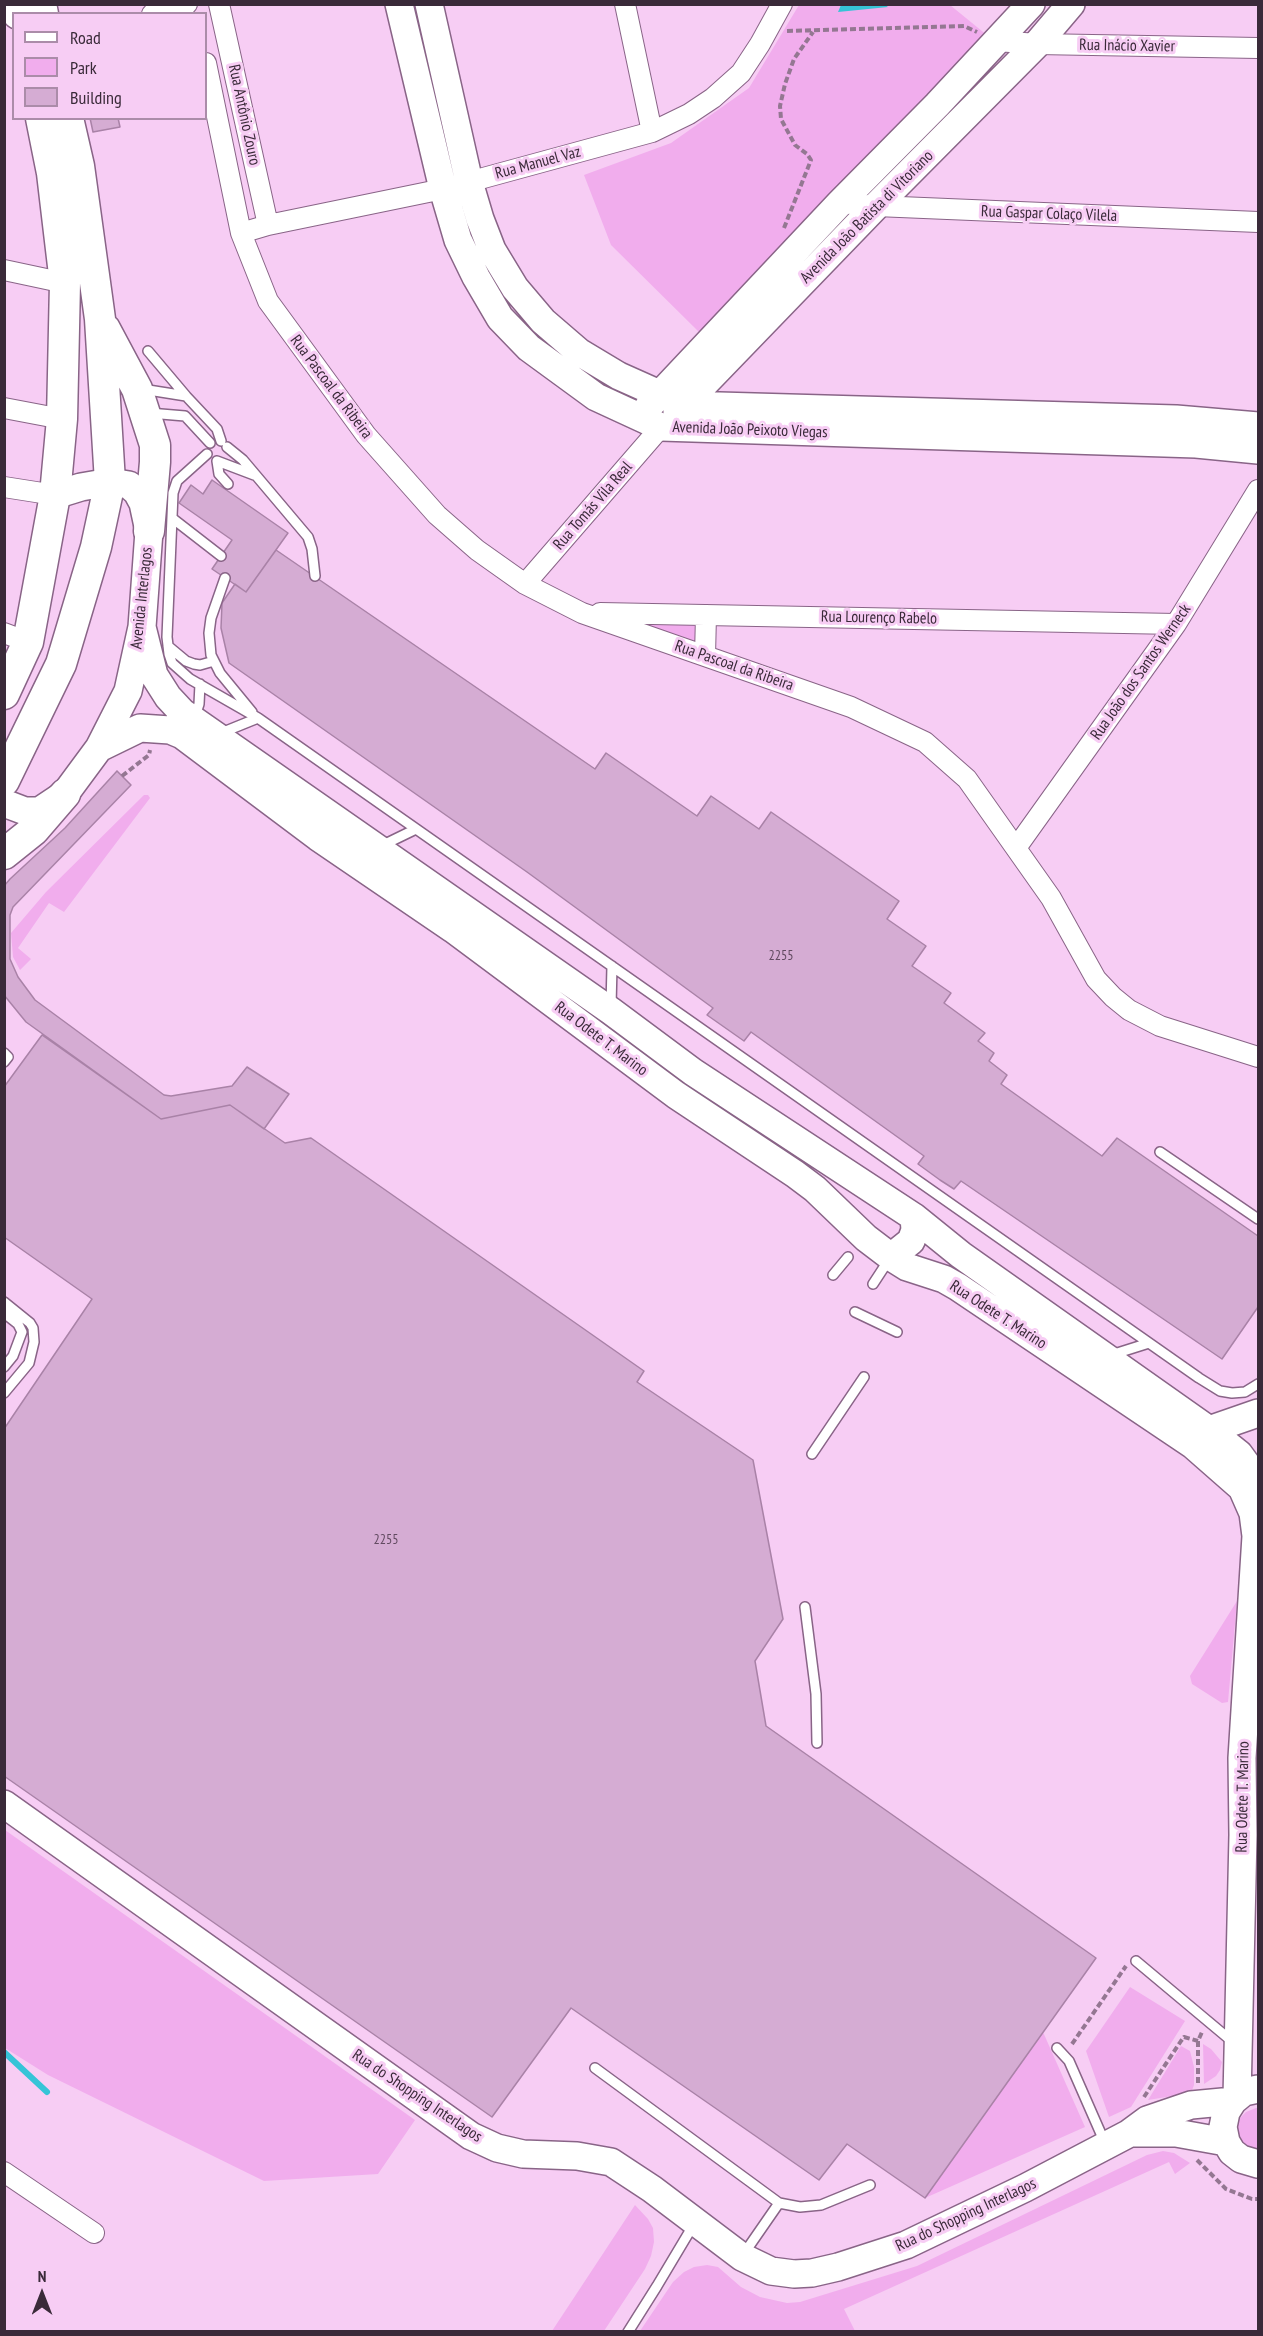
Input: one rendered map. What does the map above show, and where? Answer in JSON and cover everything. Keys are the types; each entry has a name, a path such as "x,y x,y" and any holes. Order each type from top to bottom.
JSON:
{"main road":[{"path":"4,694 16,637 55,495 62,419 64,283 52,173 40,120"},
{"path":"4,781 61,664 96,547 110,483 100,319 79,166 68,120"},
{"path":"100,319 141,401 155,445 161,525"},
{"path":"4,854 34,830 64,794"}],"street":[{"path":"159,12 187,4"},
{"name":"Rua Antônio Zouro","path":"219,4 268,225"},
{"name":"Avenida João Peixoto Viegas","path":"399,4 443,189 458,240 476,278 500,318 530,348 563,375 596,397 650,422 1196,444 1258,450"},
{"name":"Avenida João Peixoto Viegas","path":"429,4 469,182 492,250 515,288 543,321 579,352 619,376 672,400 1176,419 1258,426"},
{"path":"624,4 652,132"},
{"name":"Rua Manuel Vaz","path":"241,233 268,225 443,189 652,132 689,114 714,98 741,73 782,4"},
{"name":"Avenida João Batista di Vitoriano","path":"672,400 840,203 937,105 1031,4"},
{"name":"Avenida João Batista di Vitoriano","path":"650,422 876,206 1037,44 1071,4"},
{"name":"Rua Inácio Xavier","path":"997,40 1037,44 1258,48"},
{"name":"Rua Antônio Zouro","path":"207,68 241,233"},
{"name":"Rua Gaspar Colaço Vilela","path":"840,203 1258,222"},
{"name":"Rua Pascoal da Ribeira","path":"241,233 268,301 366,435 437,515 477,550 525,584 582,612 851,707 925,742 967,779 1051,898 1096,979 1113,997 1129,1010 1160,1026 1258,1057"},
{"path":"4,270 64,283"},
{"path":"4,408 62,419"},
{"name":"Rua Tomás Vila Real","path":"525,584 650,422"},
{"name":"Avenida Interlagos","path":"4,803 25,811 41,810 64,794 99,748 128,691 161,525 137,492 129,485 110,483 81,487 55,495"},
{"path":"4,487 55,495"},
{"name":"Rua João dos Santos Werneck","path":"1016,849 1176,624 1258,490"},
{"name":"Rua Lourenço Rabelo","path":"582,612 1176,624"},
{"path":"705,656 706,615"},
{"name":"Rua Odete T. Marino","path":"142,627 154,675 171,701 204,727 610,1011 693,1072 905,1211 961,1255 1104,1358 1204,1445 1242,1488 1254,1513 1256,1536 1242,1749 1243,1835 1239,2047 1243,2096 1226,2112 1222,2127 1242,2155"},
{"name":"Rua Odete T. Marino","path":"99,748 140,728 171,730 183,735 318,837 453,929 676,1095 815,1189 840,1215 857,1248 891,1257 907,1267 936,1276 957,1287 1204,1445 1249,1452 1258,1480"},
{"path":"840,1215 858,1207 862,1195 861,1183"},
{"path":"857,1248 873,1220 885,1209 905,1211 915,1230 911,1241 891,1257"},
{"path":"1204,1445 1258,1413"},
{"name":"Rua do Shopping Interlagos","path":"4,1804 471,2136 497,2148 523,2154 577,2156 611,2162 652,2189 694,2223 742,2257 771,2271 794,2274 812,2273 906,2245 1025,2188 1147,2120 1191,2105 1243,2096"},
{"path":"1123,2135 1156,2132 1187,2134 1242,2155 1258,2181"},
{"path":"4,2172 94,2233"},
{"path":"4,2187 27,2187"}],"lane":[{"path":"148,351 217,429 224,444 243,460 308,537 312,549 315,576"},
{"path":"141,401 186,396"},
{"path":"141,401 186,416 210,443 224,444"},
{"path":"210,443 207,454 177,481 161,525 168,646 172,663 190,679 258,718 1220,1391 1245,1392 1258,1384"},
{"path":"217,461 224,458 224,444"},
{"path":"207,454 213,460 254,475"},
{"path":"217,461 219,474 228,484"},
{"path":"161,525 221,556"},
{"path":"225,578 211,618 209,633 211,655 220,674 258,718"},
{"path":"168,646 186,661 194,664 200,665 214,661"},
{"path":"200,684 199,704 204,727 258,718"},
{"path":"377,848 416,829"},
{"path":"610,1011 612,966"},
{"path":"4,1053 8,1057 4,1062"},
{"path":"1160,1152 1258,1219"},
{"path":"833,1275 857,1248"},
{"path":"873,1284 891,1257"},
{"path":"4,1302 26,1317 33,1328 34,1348 23,1372 4,1393"},
{"path":"855,1312 897,1332"},
{"path":"4,1313 21,1328 21,1337 13,1356 4,1367"},
{"path":"14,1320 26,1317"},
{"path":"1104,1358 1149,1342"},
{"path":"812,1454 864,1377"},
{"path":"805,1607 816,1694 817,1743"},
{"path":"1134,1960 1239,2047"},
{"path":"1061,2051 1123,2135"},
{"path":"595,2068 779,2203 800,2207 821,2205 870,2185"},
{"path":"742,2257 779,2203"},
{"path":"628,2331 694,2223"}],"path":[{"path":"767,32 964,26 997,40"},
{"path":"783,235 811,160 807,154 795,146 781,119 780,106 794,59 813,31"},
{"path":"1061,2051 1134,1960"},
{"path":"1198,2091 1198,2041 1207,2020"},
{"path":"1123,2135 1139,2104 1180,2041 1184,2037 1198,2041"},
{"path":"1187,2134 1191,2154 1226,2189 1258,2199"}],"green space":[{"path":"799,5 950,5 988,36 699,332 611,245 584,175 671,143 749,88"},
{"path":"630,623 704,623 703,649"},
{"path":"144,795 150,798 64,912 49,903 18,948 31,959 20,970 13,957 11,933 46,892"},
{"path":"1237,1601 1228,1702 1222,1703 1192,1684 1190,1676"},
{"path":"5,1830 415,2120 378,2174 264,2181 48,2075 5,2048"},
{"path":"1130,1987 1185,2021 1131,2107 1109,2117 1086,2051"},
{"path":"1043,2032 1085,2127 925,2198"},
{"path":"1203,2044 1211,2049 1222,2062 1216,2076 1204,2084"},
{"path":"1181,2046 1190,2051 1194,2067 1194,2085 1191,2093 1148,2100"},
{"path":"1258,2108 1258,2156 1242,2150 1235,2130 1238,2120 1246,2112"},
{"path":"1163,2151 1174,2153 1190,2163 1175,2174 1169,2162 844,2309 855,2331 640,2331 673,2282 694,2267 707,2265 718,2267 741,2287 760,2297 787,2303 800,2302 917,2266 1147,2155"},
{"path":"635,2205 653,2228 654,2242 645,2269 604,2331 552,2331"}],"water":[{"path":"841,5 885,5 888,7 838,12"}],"building":[{"path":"90,120 118,120 120,127 93,132"},
{"path":"212,480 288,533 246,592 212,569 232,540 179,503 191,485 203,494"},
{"path":"276,550 595,769 606,753 697,816 711,796 759,829 771,812 899,901 887,919 926,946 912,966 951,993 944,1003 985,1033 978,1041 994,1053 989,1061 1007,1075 1001,1084 1102,1156 1117,1138 1258,1236 1258,1307 1222,1359 961,1181 954,1189 940,1180 918,1164 924,1156 751,1032 744,1041 707,1015 713,1008 527,872 229,663 221,628 222,603 235,584 246,592"},
{"path":"117,771 131,785 13,907 10,915 10,959 18,977 35,1000 164,1095 171,1096 232,1086 247,1067 289,1094 264,1129 230,1105 161,1119 26,1022 4,995 4,886 65,828"},
{"path":"42,1035 161,1119 230,1105 285,1143 311,1138 644,1371 637,1382 753,1460 783,1619 755,1661 766,1726 1096,1958 925,2198 847,2144 819,2180 571,2008 492,2117 4,1776 4,1429 92,1299 4,1237 4,1087"}],"waterway":[{"path":"4,2052 47,2092"}]}
